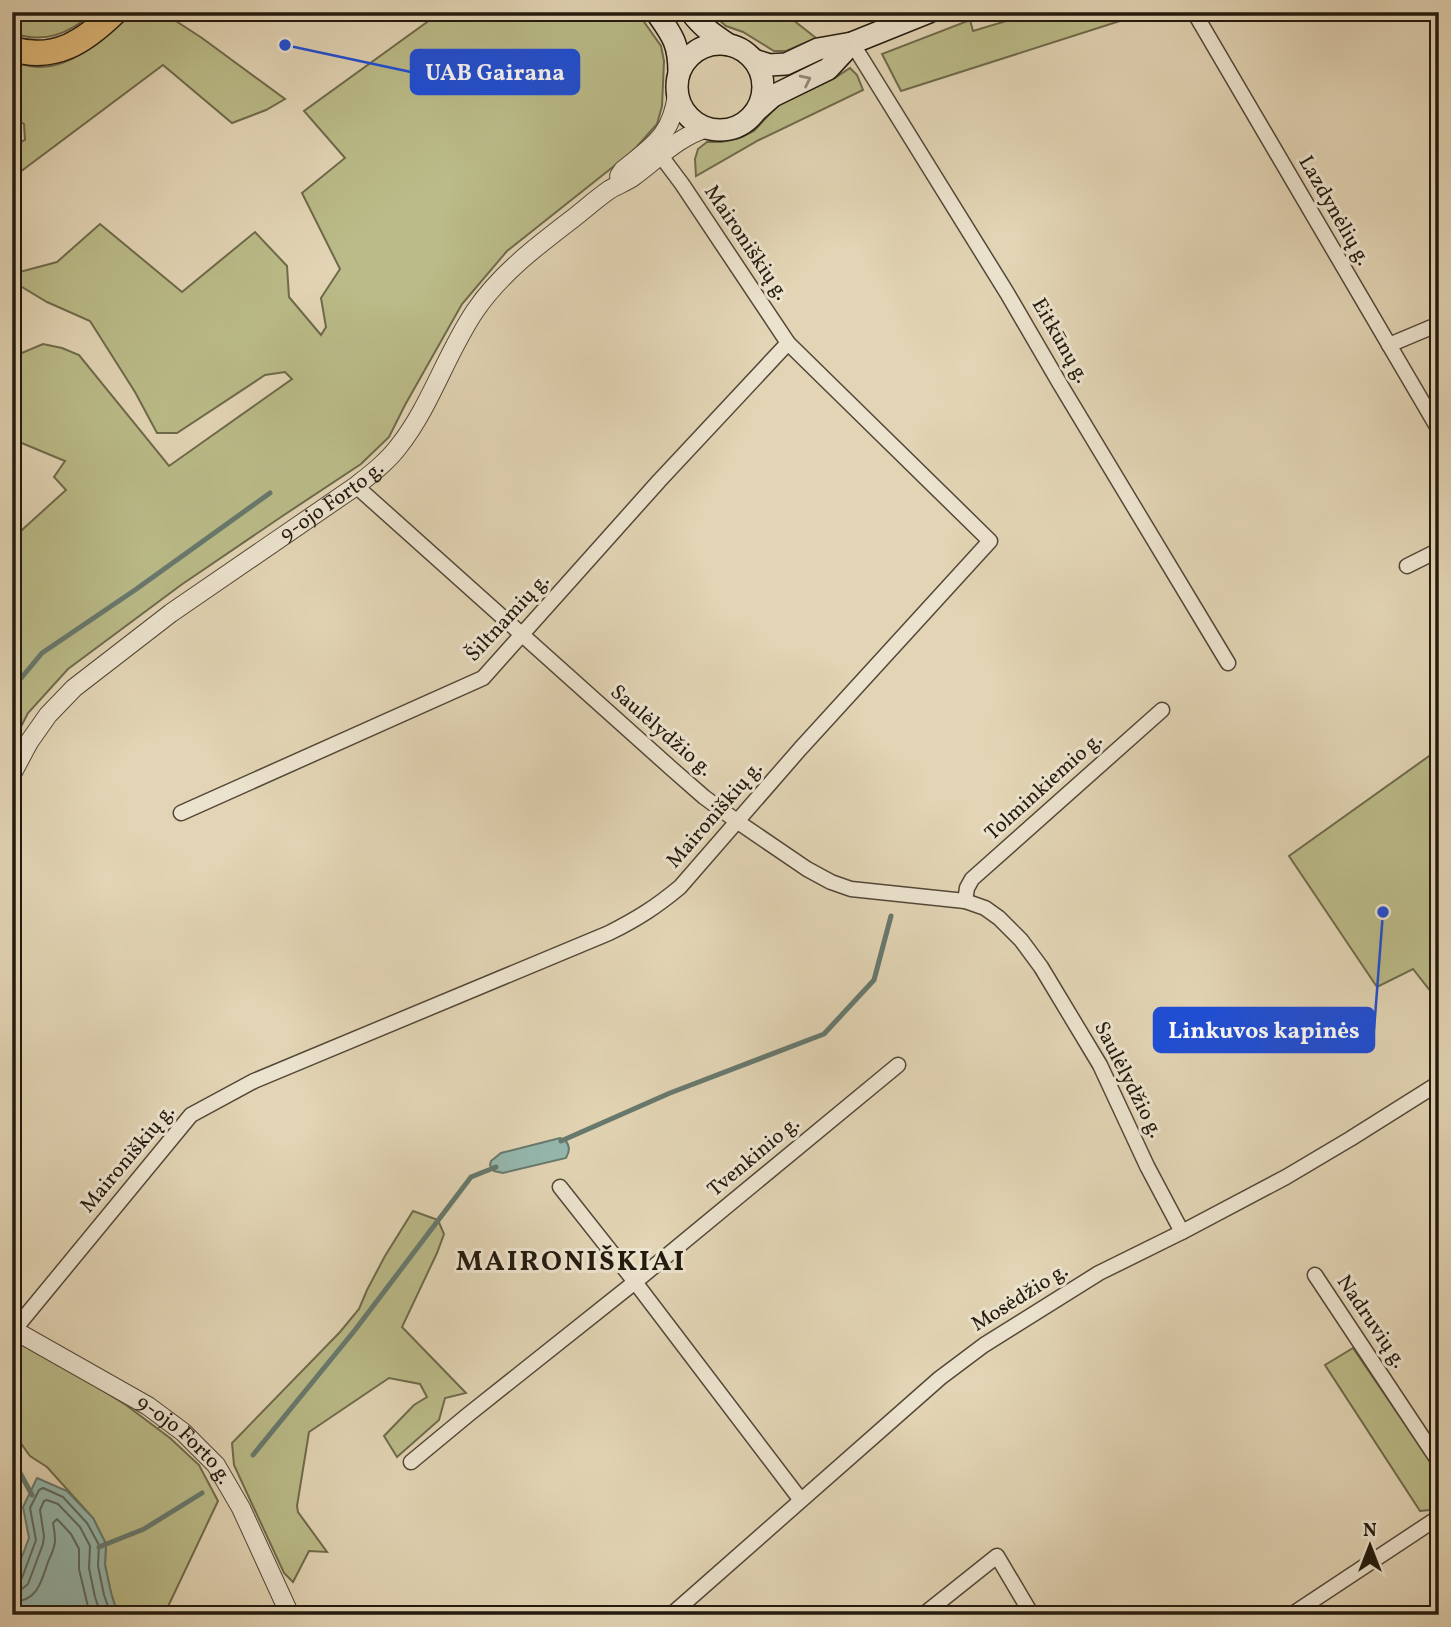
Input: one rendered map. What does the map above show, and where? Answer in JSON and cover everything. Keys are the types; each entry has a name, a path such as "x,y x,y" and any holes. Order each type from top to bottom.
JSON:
{"highway":[{"path":"12,49 39,54 65,48 94,31 115,12"}],"main road":[{"path":"656,12 674,37 679,55 677,94 681,106 697,123 708,128 721,130 746,121 773,96 828,69 852,43"},
{"path":"691,12 700,24 729,45"},
{"path":"679,72 685,61 705,46 729,45 754,60 769,65 786,64 818,49 852,43 929,12"},
{"path":"754,60 763,85 761,99 755,111"}],"street":[{"name":"Lazdynėlių g.","path":"1194,12 1439,430"},
{"name":"Eitkūnų g.","path":"852,43 1007,293 1228,663"},
{"name":"9-ojo Forto g.","path":"660,148 675,110 677,94"},
{"name":"9-ojo Forto g.","path":"12,774 29,741 48,715 74,688 171,613 356,486 399,447 469,321 493,289 518,263 609,190 630,179 660,148 695,131 708,128"},
{"name":"Maironiškių g.","path":"13,1330 191,1115 254,1081 609,933 659,905 680,887 990,541 788,344 660,148"},
{"path":"1389,345 1439,324"},
{"name":"Šiltnamių g.","path":"181,813 483,678 659,481 788,344"},
{"name":"Saulėlydžio g.","path":"356,486 704,797 807,869 851,890 965,901 985,908 999,918 1021,940 1041,967 1100,1065 1147,1166 1182,1232"},
{"path":"1407,566 1439,550"},
{"name":"Tolminkiemio g.","path":"965,901 967,887 972,879 1162,710"},
{"name":"Tvenkinio g.","path":"411,1462 898,1065"},
{"name":"Mosėdžio g.","path":"671,1615 940,1378 984,1345 1099,1273 1286,1177 1439,1083"},
{"path":"560,1187 800,1499"},
{"name":"Nadruvių g.","path":"1315,1275 1439,1462"},
{"name":"9-ojo Forto g.","path":"13,1330 148,1406 183,1432 216,1465 241,1508 290,1615"},
{"path":"1291,1615 1439,1517"},
{"path":"923,1615 997,1556 1032,1615"}],"green space":[{"path":"12,12 94,12 66,31 35,37 12,33"},
{"path":"133,12 162,12 285,99 266,110 232,123 163,65 12,178 12,146 25,140 24,124 12,117 12,62 39,67 65,62 90,48"},
{"path":"441,12 637,12 661,46 664,61 662,106 657,124 633,151 507,251 462,304 389,437 361,464 181,585 68,669 28,713 12,744 12,539 66,490 54,477 65,461 12,439 12,348 17,355 43,344 79,355 169,466 292,379 285,372 265,375 177,433 157,433 135,392 90,321 47,302 12,281 12,274 57,262 100,224 182,292 255,232 287,266 289,297 321,335 326,327 321,298 340,269 302,193 345,158 304,111"},
{"path":"710,12 783,12 816,38 786,51 774,51 743,32 726,26"},
{"path":"1036,12 1148,12 901,91 882,54 970,20 973,31"},
{"path":"850,68 857,75 863,90 759,140 696,176 695,159 698,149 707,142 739,138 754,131 778,105"},
{"path":"1439,749 1439,1002 1413,969 1377,987 1289,856"},
{"path":"413,1211 438,1220 444,1234 402,1327 466,1393 445,1398 439,1420 397,1457 384,1436 414,1405 427,1397 420,1384 389,1378 309,1432 297,1506 298,1512 327,1552 309,1551 293,1582 284,1573 234,1465 232,1443 359,1309 385,1256"},
{"path":"12,1337 126,1405 170,1438 199,1465 218,1501 164,1615 118,1615 105,1565 106,1544 93,1518 47,1467 30,1456 12,1431"},
{"path":"1353,1348 1439,1474 1438,1508 1420,1511 1325,1365"},
{"path":"12,1540 22,1558 12,1583"}],"water":[{"path":"560,1138 569,1146 566,1158 503,1173 494,1171 490,1165 501,1153"},
{"path":"37,1478 67,1491 93,1518 106,1544 105,1565 118,1615 12,1615 12,1583 29,1538 23,1507"}],"waterway":[{"path":"12,689 42,653 270,493"},
{"path":"561,1141 670,1093 824,1034 874,980 891,916"},
{"path":"253,1455 355,1330 471,1177 496,1167"},
{"path":"12,1458 32,1495"},
{"path":"99,1547 144,1529 202,1493"}],"place":[{"name":"UAB Gairana","path":"285,45"},
{"name":"Linkuvos kapinės","path":"1383,912"}],"district":[{"name":"MAIRONIŠKIAI","path":"571,1262"}]}
